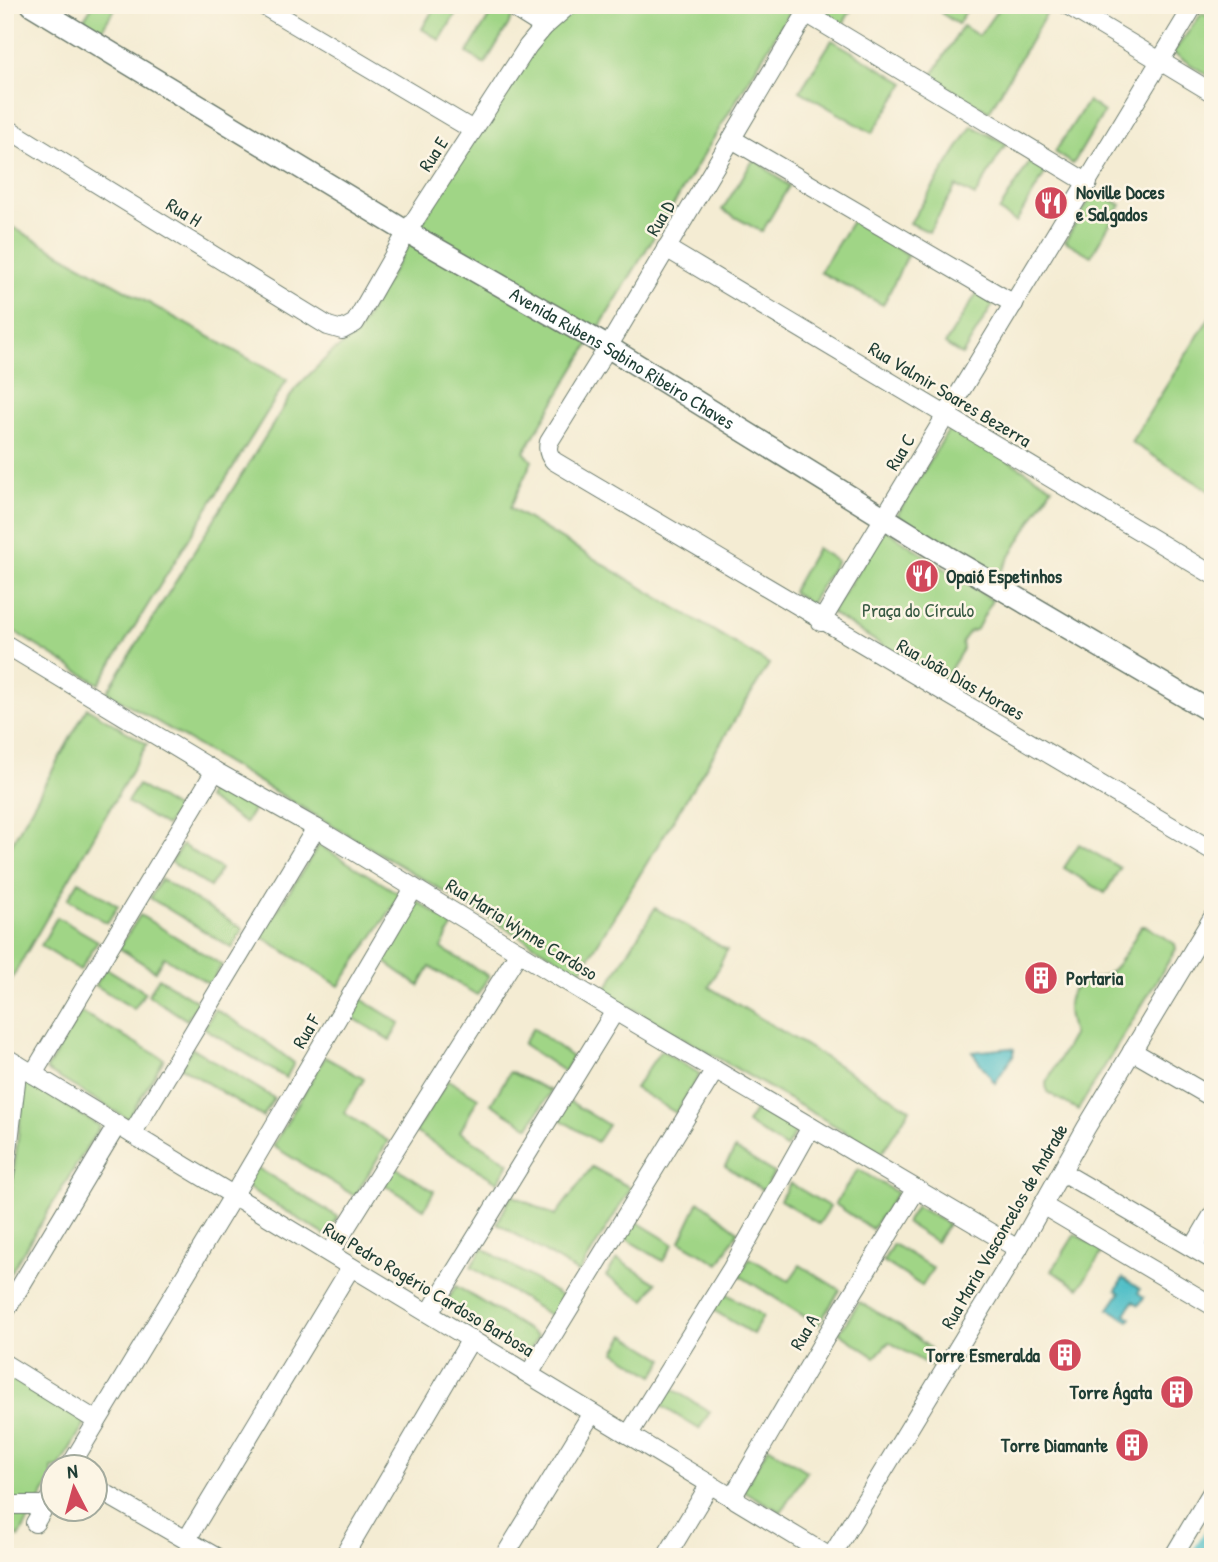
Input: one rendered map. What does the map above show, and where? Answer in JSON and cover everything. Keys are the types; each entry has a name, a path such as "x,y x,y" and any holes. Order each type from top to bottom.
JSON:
{"street":[{"name":"Avenida Rubens Sabino Ribeiro Chaves","path":"32,5 407,232 608,347 1213,713"},
{"path":"262,5 473,130"},
{"path":"509,5 544,27"},
{"name":"Rua E","path":"341,330 355,323 407,232 528,46 544,27 569,5"},
{"path":"1067,5 1213,93"},
{"name":"Rua C","path":"821,622 1194,5"},
{"path":"809,9 1088,183"},
{"name":"Rua D","path":"548,452 549,442 809,9"},
{"name":"Rua H","path":"5,127 332,328 341,330"},
{"path":"732,139 1014,304"},
{"name":"Rua Valmir Soares Bezerra","path":"666,248 1213,575"},
{"name":"Rua João Dias Moraes","path":"548,452 554,461 821,622 1213,852"},
{"name":"Rua Maria Wynne Cardoso","path":"5,644 1017,1249"},
{"path":"5,1176 19,1065 215,771"},
{"path":"5,1312 316,828"},
{"name":"Rua F","path":"233,1196 414,888"},
{"name":"Rua Maria Vasconcelos de Andrade","path":"830,1557 1017,1249 1213,917"},
{"path":"330,1253 519,952"},
{"path":"430,1312 615,1011"},
{"path":"1132,1051 1213,1098"},
{"name":"Rua Pedro Rogério Cardoso Barbosa","path":"19,1065 830,1557"},
{"path":"528,1374 633,1208 715,1070"},
{"path":"629,1434 732,1268 811,1127"},
{"path":"1062,1172 1213,1260"},
{"name":"Rua A","path":"732,1498 916,1190"},
{"path":"77,1454 233,1196"},
{"path":"1042,1205 1213,1306"},
{"path":"1193,1248 1213,1214"},
{"path":"187,1539 351,1266"},
{"path":"343,1557 471,1339"},
{"path":"5,1364 97,1421"},
{"path":"504,1557 593,1413"},
{"path":"666,1557 710,1484"},
{"path":"1173,1557 1213,1490"},
{"path":"108,1495 216,1557"},
{"path":"5,1505 38,1500"},
{"path":"35,1523 38,1518"}],"green space":[{"path":"93,5 117,5 98,36 80,25"},
{"path":"436,5 461,5 440,40 422,29"},
{"path":"496,5 514,15 485,64 467,53"},
{"path":"569,5 794,5 524,452 532,461 510,508 769,664 580,972 107,692 295,389 331,353 356,335 406,248 536,39"},
{"path":"819,5 854,5 843,24 817,9"},
{"path":"946,5 970,5 958,24 941,13"},
{"path":"1001,5 1044,5 1049,9 989,112 931,77 963,26 979,36"},
{"path":"1202,13 1213,20 1213,79 1173,53"},
{"path":"832,40 905,83 872,133 800,91"},
{"path":"1088,101 1104,112 1073,164 1055,152"},
{"path":"972,126 1006,144 975,196 956,186 929,232 910,223"},
{"path":"754,159 789,186 762,232 722,210"},
{"path":"1031,160 1047,170 1016,222 999,211"},
{"path":"1095,191 1121,205 1091,256 1065,241"},
{"path":"852,221 908,255 883,305 820,272"},
{"path":"5,223 287,380 99,684 5,626"},
{"path":"977,293 994,303 962,355 945,344"},
{"path":"1213,312 1213,493 1131,442"},
{"path":"951,426 1052,487 998,576 897,515"},
{"name":"Praça do Círculo","path":"885,529 992,600 977,629 969,632 962,642 963,649 942,683 831,613"},
{"path":"817,548 837,561 810,604 792,592"},
{"path":"87,708 147,744 5,990 5,856"},
{"path":"216,781 256,805 245,823 206,798"},
{"path":"138,785 177,809 166,826 127,802"},
{"path":"1079,844 1120,868 1105,893 1064,868"},
{"path":"182,845 221,869 210,887 171,862"},
{"path":"319,845 401,895 339,986 261,936"},
{"path":"161,879 243,929 232,948 150,898"},
{"path":"79,881 118,906 107,923 68,899"},
{"path":"417,901 453,925 441,948 489,976 477,995 430,967 419,986 382,960"},
{"path":"655,908 727,950 709,987 910,1109 882,1153 604,992"},
{"path":"140,915 222,965 210,984 164,957 155,971 119,948"},
{"path":"57,917 98,941 80,970 41,946"},
{"path":"1141,926 1146,926 1175,944 1176,949 1078,1110 1047,1092 1046,1083 1073,1035 1068,1013 1069,999 1072,992 1084,982 1110,972"},
{"path":"106,968 145,992 134,1009 95,985"},
{"path":"159,978 198,1002 187,1020 148,995"},
{"path":"361,999 400,1023 390,1040 350,1016"},
{"path":"215,1009 256,1034 294,1063 286,1078 204,1028"},
{"path":"81,1012 164,1059 128,1119 46,1070"},
{"path":"533,1028 572,1057 565,1072 523,1044"},
{"path":"192,1048 274,1098 263,1117 181,1067"},
{"path":"661,1050 700,1074 676,1113 635,1088"},
{"path":"325,1057 364,1079 344,1113 388,1141 355,1196 273,1146"},
{"path":"510,1072 551,1091 529,1127 491,1104"},
{"path":"448,1080 478,1098 460,1132 509,1163 498,1182 415,1132"},
{"path":"25,1081 100,1126 5,1282 5,1239"},
{"path":"569,1101 608,1125 597,1142 558,1118"},
{"path":"758,1106 797,1130 786,1148 747,1123"},
{"path":"735,1149 774,1173 764,1191 725,1166"},
{"path":"256,1167 338,1217 327,1236 245,1186"},
{"path":"395,1167 434,1191 424,1209 385,1185"},
{"path":"592,1167 631,1188 579,1273 497,1223 512,1195 555,1216"},
{"path":"858,1169 897,1193 872,1229 835,1204"},
{"path":"790,1183 830,1207 819,1224 780,1200"},
{"path":"699,1201 738,1231 719,1264 680,1241"},
{"path":"916,1206 948,1224 936,1242 906,1223"},
{"path":"634,1220 673,1244 663,1261 623,1237"},
{"path":"1075,1234 1103,1251 1079,1288 1052,1271"},
{"path":"893,1244 933,1268 922,1286 883,1261"},
{"path":"483,1248 565,1298 553,1317 471,1267"},
{"path":"750,1258 789,1281 800,1265 840,1290 818,1325 739,1275"},
{"path":"617,1259 656,1283 645,1300 606,1276"},
{"path":"456,1286 538,1336 527,1355 445,1305"},
{"path":"724,1292 763,1316 753,1334 713,1310"},
{"path":"859,1302 901,1326 930,1348 932,1367 889,1342 875,1357 839,1333"},
{"path":"625,1335 664,1359 654,1376 615,1352"},
{"path":"5,1373 87,1420 67,1454 38,1454 38,1504 19,1537 5,1528"},
{"path":"671,1388 710,1412 699,1429 660,1405"},
{"path":"768,1447 807,1471 781,1512 743,1491"}],"water":[{"path":"1014,1049 1014,1054 995,1083 972,1052"},
{"path":"1123,1278 1140,1289 1138,1293 1144,1297 1139,1305 1133,1301 1125,1314 1131,1318 1129,1321 1109,1309 1120,1293 1116,1290"}],"waterway":[{"path":"1198,1557 1213,1532"}],"place":[{"name":"Noville Doces e Salgados","path":"1051,203"},
{"name":"Opaió Espetinhos","path":"922,576"},
{"name":"Portaria","path":"1041,978"},
{"name":"Torre Esmeralda","path":"1065,1355"},
{"name":"Torre Ágata","path":"1177,1392"},
{"name":"Torre Diamante","path":"1132,1445"}]}
